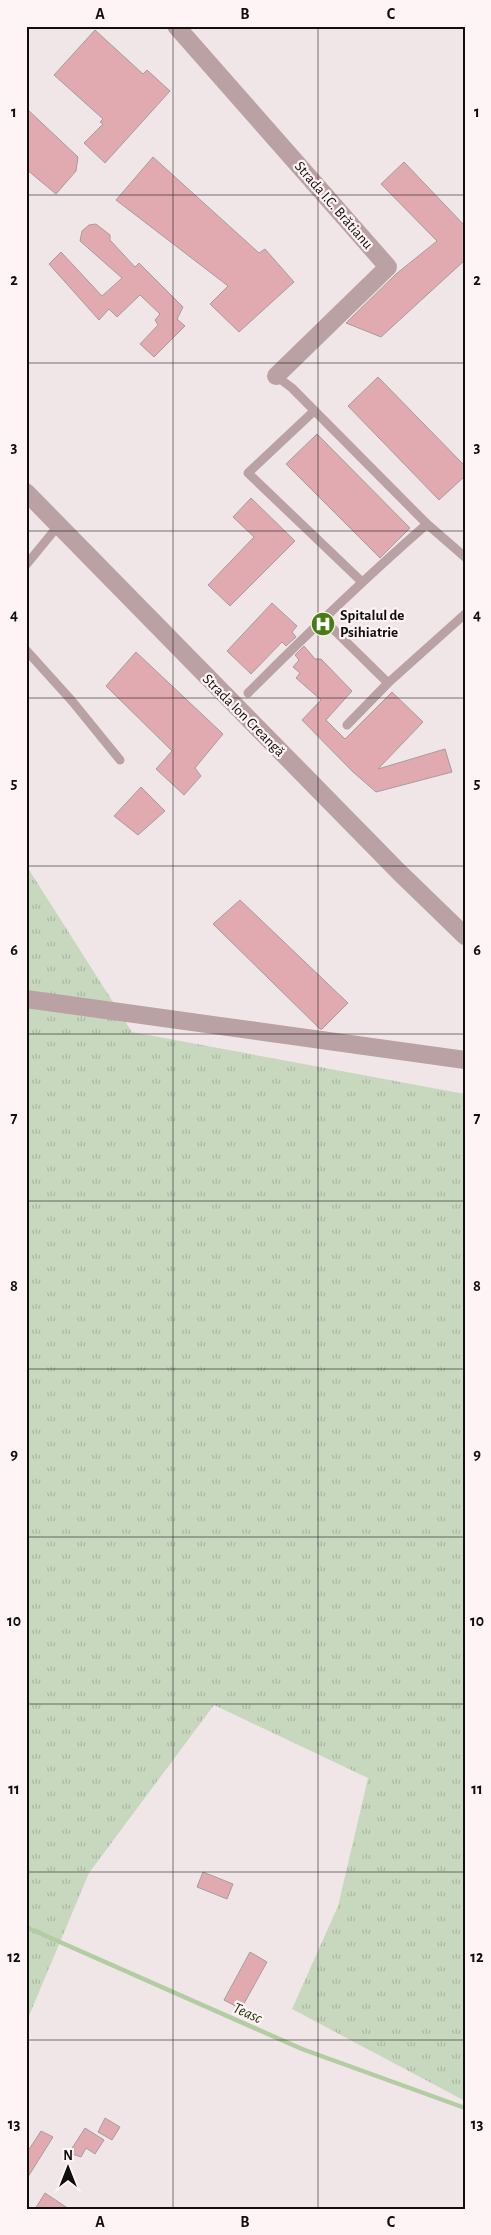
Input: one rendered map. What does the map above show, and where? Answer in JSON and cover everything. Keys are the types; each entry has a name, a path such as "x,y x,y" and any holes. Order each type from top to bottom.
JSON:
{"street":[{"name":"Strada I.C. Brătianu","path":"176,26 388,266 276,376"},
{"name":"Strada Ion Creangă","path":"26,492 465,936"},
{"path":"26,999 465,1060"}],"lane":[{"path":"276,376 292,388 427,524 465,557"},
{"path":"314,411 248,473 361,582"},
{"path":"248,693 361,582 427,524"},
{"path":"26,565 58,526"},
{"path":"347,725 388,683 465,614"},
{"path":"324,620 388,683"},
{"path":"26,650 72,701 120,760"}],"green space":[{"path":"26,865 132,1032 465,1094 465,2101 292,2009 338,1906 368,1778 214,1705 89,1873 26,2023"}],"building":[{"path":"95,30 143,74 147,70 170,91 105,163 84,143 103,124 100,122 103,119 54,75"},
{"path":"26,108 78,157 76,171 56,194 26,169"},
{"path":"153,157 259,253 265,249 294,282 239,332 210,304 228,286 116,200"},
{"path":"404,162 465,226 465,260 381,337 346,323 396,274 437,241 381,184"},
{"path":"96,224 110,235 110,240 135,267 139,263 183,307 177,319 185,326 154,357 140,344 158,325 155,320 160,314 140,295 117,317 109,309 99,320 49,264 61,252 102,296 122,278 80,241 82,231 89,225"},
{"path":"378,377 465,466 465,476 439,500 348,406"},
{"path":"317,434 410,528 380,558 286,464"},
{"path":"251,498 295,541 230,606 208,585 254,537 233,517"},
{"path":"272,603 297,626 292,632 296,637 286,646 282,642 251,674 227,651"},
{"path":"304,646 315,659 321,659 352,691 326,720 345,739 392,692 423,722 378,769 445,749 452,772 376,792 353,772 302,720 321,700 296,678 300,673 293,667 299,660 295,655"},
{"path":"136,652 223,734 195,768 201,776 184,795 156,769 172,751 106,686"},
{"path":"141,787 165,811 138,835 114,816"},
{"path":"240,900 348,1003 322,1029 213,924"},
{"path":"203,1872 233,1884 227,1899 197,1887"},
{"path":"250,1952 267,1962 241,2009 224,2000"},
{"path":"105,2118 120,2127 112,2140 98,2132"},
{"path":"85,2128 104,2140 95,2154 86,2148 81,2157 69,2153"},
{"path":"41,2131 53,2137 26,2180 26,2154"},
{"path":"45,2193 69,2209 35,2209"}],"waterway":[{"name":"Teasc","path":"26,1927 302,2049 465,2108"}],"place":[{"name":"Spitalul de Psihiatrie","path":"323,624"}]}
